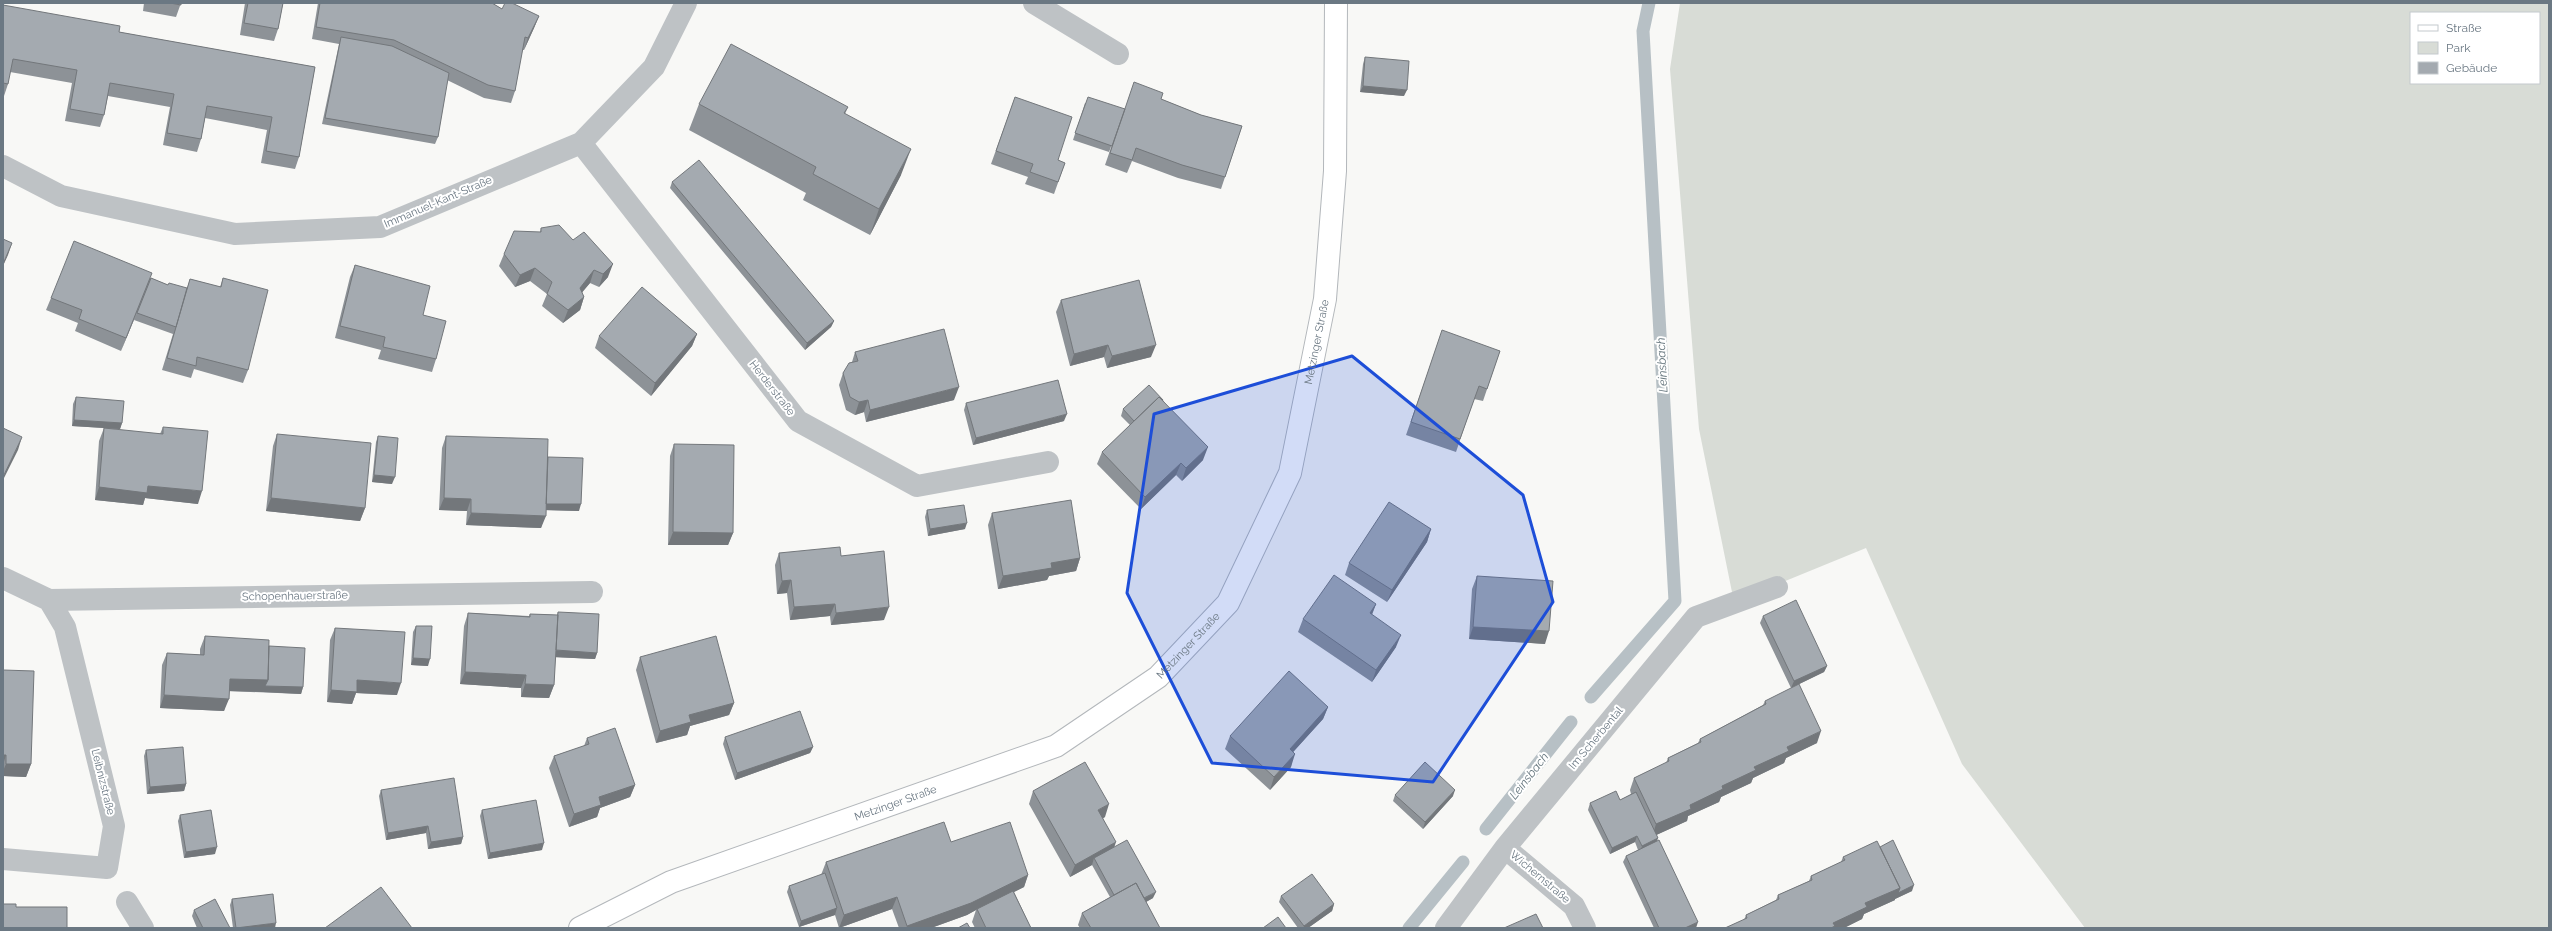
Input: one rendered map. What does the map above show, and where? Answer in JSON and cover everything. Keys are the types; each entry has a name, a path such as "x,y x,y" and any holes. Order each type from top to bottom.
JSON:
{"main road":[{"name":"Metzinger Straße","path":"580,928 671,882 1056,746 1158,676 1228,603 1290,473 1325,299 1335,171 1336,3"}],"street":[{"name":"Immanuel-Kant-Straße","path":"3,166 61,196 235,234 380,227 581,143 654,67 686,3"},
{"path":"1034,3 1118,54"},
{"name":"Herderstraße","path":"581,143 798,421 917,486 1048,462"},
{"name":"Schopenhauerstraße","path":"3,578 49,600 592,592"},
{"name":"Im Scherbental","path":"1446,928 1505,848 1696,617 1776,587"},
{"name":"Leibnizstraße","path":"3,859 107,868 114,826 65,627 49,600"},
{"name":"Wichernstraße","path":"1505,848 1574,906 1585,928"},
{"path":"127,902 143,928"}],"highlighted area":[{"path":"1352,356 1523,495 1553,602 1433,782 1212,763 1127,593 1154,414"}],"green space":[{"path":"1680,3 2549,3 2549,928 2085,928 1962,764 1866,548 1734,602 1699,429 1670,69"}],"building":[{"path":"170,3 181,3 181,5"},
{"path":"248,3 283,3 278,29 244,23"},
{"path":"320,3 492,3 502,9 505,3 512,3 539,16 528,38 525,37 515,91 488,85 394,40 316,27"},
{"path":"3,5 120,26 119,32 315,67 299,157 266,151 272,117 207,106 201,139 167,133 174,94 110,83 104,115 70,109 77,70 13,59 8,84 3,83"},
{"path":"341,37 392,46 449,73 438,137 325,118"},
{"path":"731,44 848,107 844,113 911,149 879,209 813,174 816,167 699,104"},
{"path":"1365,57 1409,61 1407,90 1363,86"},
{"path":"1134,82 1163,93 1161,99 1201,115 1242,126 1225,177 1182,165 1136,148 1132,160 1110,153"},
{"path":"1015,97 1072,117 1058,160 1065,163 1058,182 1030,172 1033,164 996,151"},
{"path":"1088,97 1125,109 1112,146 1075,133"},
{"path":"699,160 834,321 807,343 672,182"},
{"path":"559,225 573,240 584,232 613,264 603,274 594,270 580,288 584,297 568,310 547,294 552,282 535,268 520,275 504,254 514,231 541,232 541,228"},
{"path":"3,239 12,243 3,264"},
{"path":"74,241 152,273 126,338 79,319 82,310 51,298"},
{"path":"355,265 430,286 423,315 446,321 436,359 383,347 385,337 340,326"},
{"path":"151,278 168,285 169,283 187,288 176,327 137,313"},
{"path":"223,278 268,290 248,370 197,357 196,366 167,358 190,279 221,287"},
{"path":"1139,280 1156,345 1112,356 1108,345 1074,354 1061,300"},
{"path":"642,287 697,334 655,383 599,336"},
{"path":"944,329 959,387 870,410 868,400 859,402 850,397 843,373 849,363 858,361 855,352"},
{"path":"1442,330 1500,351 1487,389 1479,386 1460,439 1411,422"},
{"path":"1058,380 1067,414 976,438 966,403"},
{"path":"1149,385 1163,400 1159,397 1134,421 1123,409"},
{"path":"76,397 124,401 122,423 74,420"},
{"path":"1159,397 1208,447 1186,468 1181,463 1145,497 1102,452"},
{"path":"163,427 208,431 202,491 148,486 147,493 99,487 104,428 163,434"},
{"path":"3,428 22,437 3,477"},
{"path":"277,434 371,443 365,508 271,498"},
{"path":"378,436 398,438 395,477 374,475"},
{"path":"446,436 548,439 546,516 471,513 471,499 444,498"},
{"path":"674,444 734,445 733,533 673,532"},
{"path":"548,457 583,458 581,504 546,504"},
{"path":"1071,500 1080,558 1051,563 1052,568 1003,576 992,513"},
{"path":"1389,502 1431,529 1392,590 1349,563"},
{"path":"964,505 967,523 930,529 927,510"},
{"path":"840,547 841,556 884,551 889,607 836,613 835,604 794,607 791,580 782,581 779,553"},
{"path":"1334,575 1376,604 1370,613 1401,635 1376,670 1303,619"},
{"path":"1477,576 1553,581 1549,631 1473,627"},
{"path":"1796,600 1827,666 1794,681 1763,616"},
{"path":"558,612 599,614 597,653 556,650"},
{"path":"468,613 530,617 530,614 558,615 554,685 525,684 526,675 465,672"},
{"path":"416,626 432,626 430,659 413,658"},
{"path":"335,628 405,632 401,683 357,680 357,692 331,690"},
{"path":"205,636 269,640 268,680 230,679 229,699 164,695 167,653 204,655"},
{"path":"716,636 734,703 689,715 691,722 660,731 640,657"},
{"path":"269,646 305,648 303,687 265,686 268,680"},
{"path":"3,670 34,671 31,764 6,764 6,755 3,755"},
{"path":"1289,671 1328,707 1290,749 1295,754 1274,777 1230,736"},
{"path":"1799,684 1821,731 1787,747 1789,751 1754,767 1756,770 1722,786 1723,789 1690,805 1691,809 1656,824 1634,778 1669,761 1668,758 1701,742 1700,739 1766,704 1765,701"},
{"path":"800,711 813,747 737,773 725,737"},
{"path":"615,728 635,785 599,797 601,805 574,814 554,756 589,744 587,738"},
{"path":"183,747 186,784 150,787 146,750"},
{"path":"1085,762 1109,804 1098,810 1116,842 1075,865 1033,791"},
{"path":"1425,762 1455,790 1425,822 1395,795"},
{"path":"454,778 463,837 431,842 428,826 388,833 381,790"},
{"path":"1616,791 1620,800 1636,792 1658,838 1642,846 1637,836 1612,848 1590,803"},
{"path":"536,800 544,843 490,853 482,810"},
{"path":"211,810 217,847 186,852 180,815"},
{"path":"944,822 951,842 1010,822 1028,875 971,903 907,926 897,897 844,915 826,862"},
{"path":"1127,840 1156,892 1144,898 1136,883 1114,895 1094,858"},
{"path":"1659,840 1698,922 1685,928 1659,928 1626,856"},
{"path":"1893,840 1914,885 1898,893 1900,888 1880,847"},
{"path":"1877,841 1900,888 1865,903 1867,907 1833,923 1835,926 1831,928 1725,928 1747,918 1746,915 1779,899 1778,895 1812,880 1811,876 1845,860 1843,857"},
{"path":"825,873 837,908 801,921 789,886"},
{"path":"1312,874 1334,904 1304,926 1281,896"},
{"path":"1136,883 1160,928 1091,928 1082,913"},
{"path":"381,887 412,928 325,928"},
{"path":"1013,891 1031,928 986,928 977,909"},
{"path":"273,894 276,923 236,928 232,899"},
{"path":"215,899 230,928 203,928 194,910"},
{"path":"3,904 16,904 16,907 67,907 67,928 3,928"},
{"path":"1536,914 1543,928 1504,928"},
{"path":"1278,917 1286,928 1263,928"},
{"path":"967,923 970,928 958,928"}],"waterway":[{"name":"Leinsbach","path":"1591,697 1675,601 1643,31 1649,3"},
{"name":"Leinsbach","path":"1486,829 1571,722"},
{"name":"Leinsbach","path":"1409,928 1463,862"}]}
